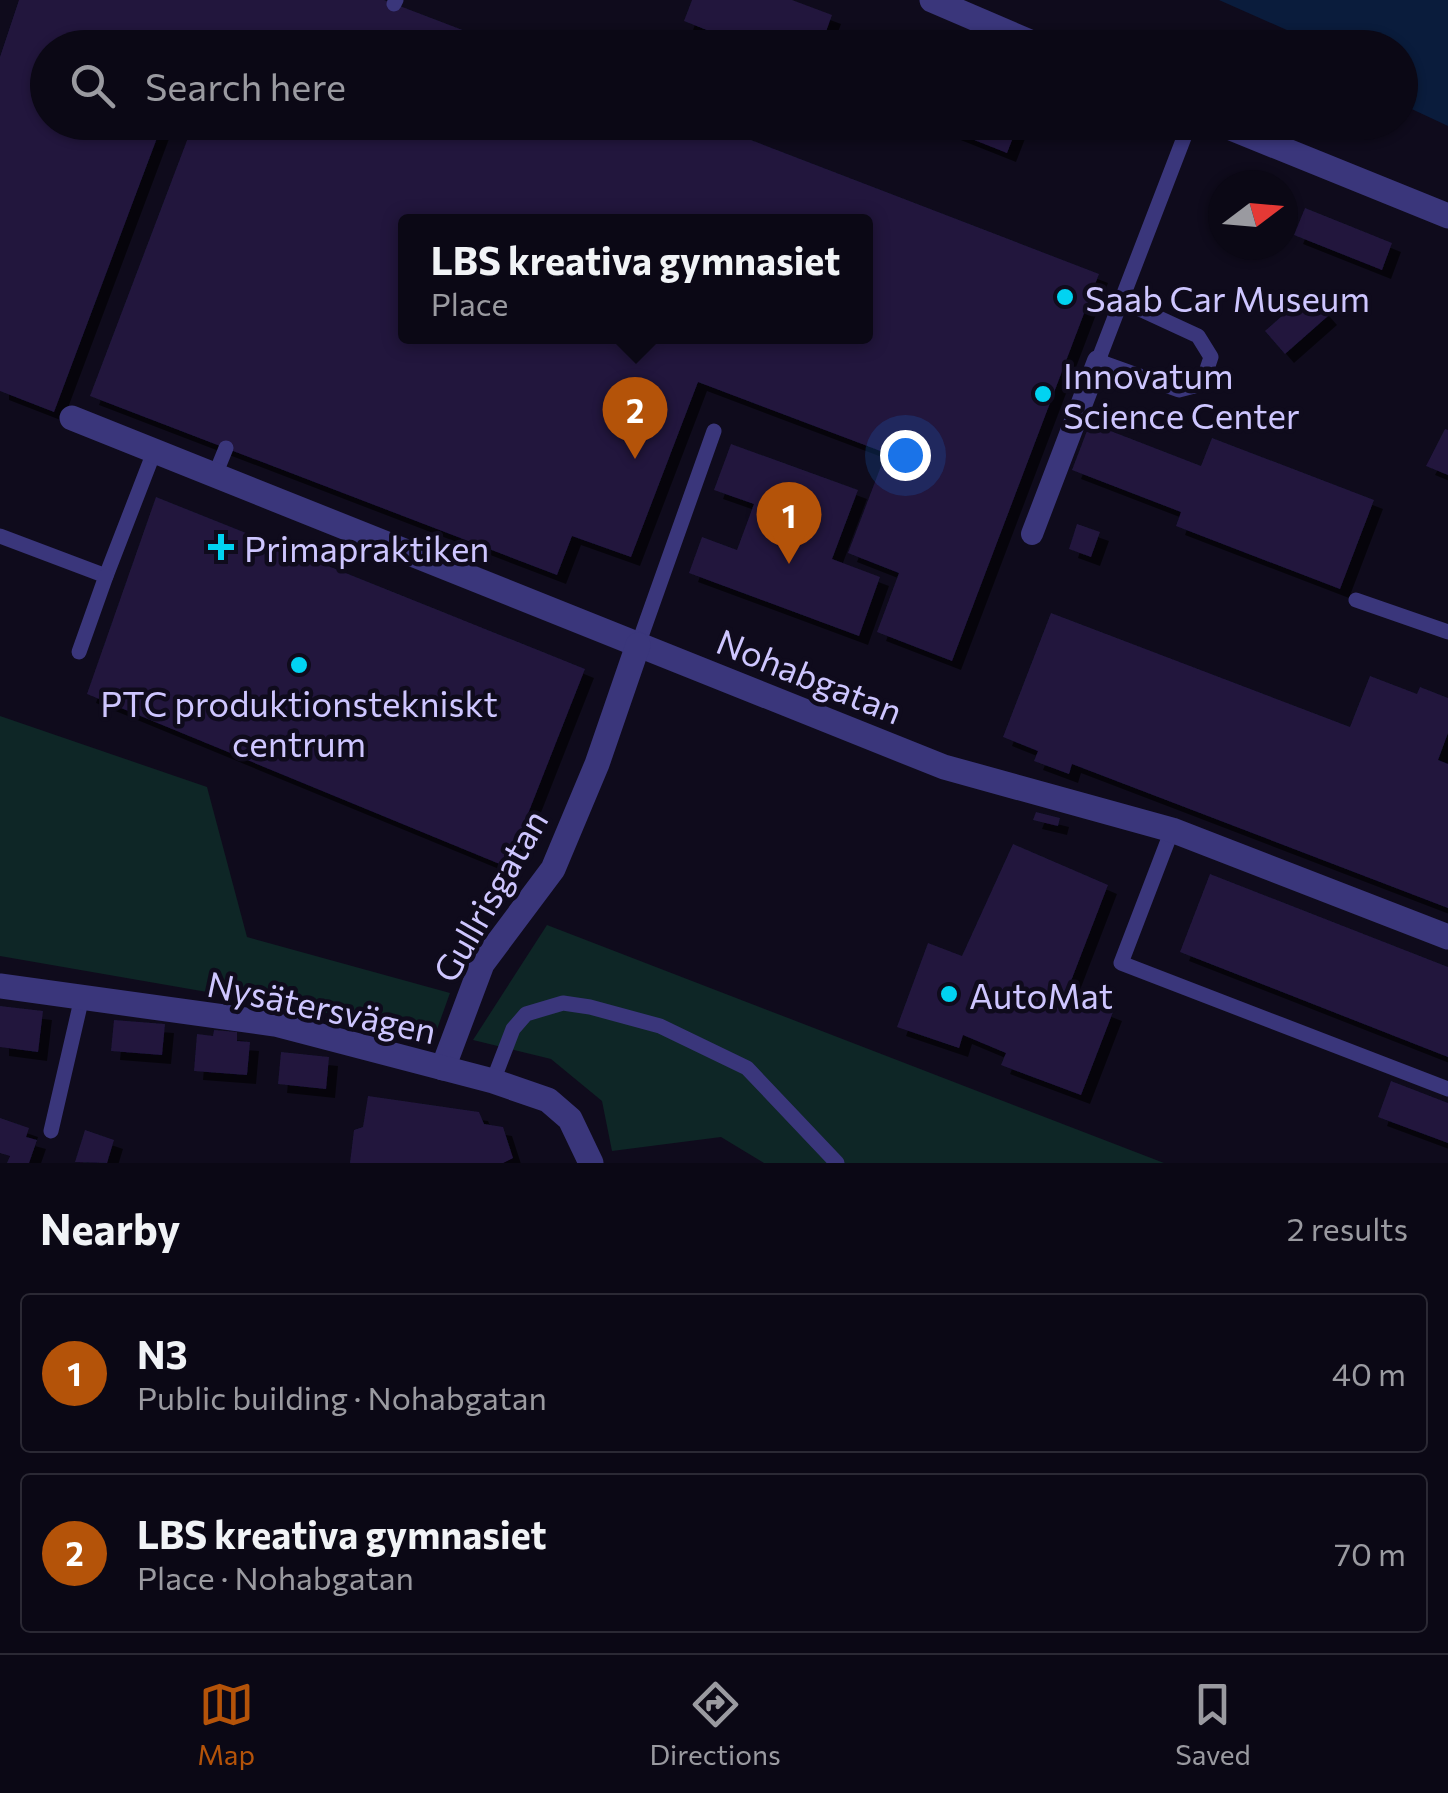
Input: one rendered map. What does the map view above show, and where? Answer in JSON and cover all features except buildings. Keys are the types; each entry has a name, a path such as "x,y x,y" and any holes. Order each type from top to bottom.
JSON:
{"street":[{"path":"932,0 1002,30"},
{"path":"1260,140 1448,216"},
{"path":"1032,534 1098,361"},
{"name":"Nohabgatan","path":"72,418 944,767 1172,830 1448,937"},
{"name":"Gullrisgatan","path":"443,1068 482,964 553,869 598,764 638,645"},
{"name":"Nysätersvägen","path":"0,986 275,1024 493,1081 548,1100 570,1119 591,1163"}],"lane":[{"path":"1120,300 1198,336 1211,356 1210,372 1202,384 1180,390 1098,361 1120,300 1183,140"},
{"path":"638,645 714,431"},
{"path":"215,475 226,448"},
{"path":"79,652 154,452"},
{"path":"0,536 106,576"},
{"path":"1356,600 1448,632"},
{"path":"1172,830 1121,962 1448,1089"},
{"path":"51,1132 82,997"},
{"path":"493,1081 513,1029 526,1014 563,1002 590,1006 660,1026 747,1068 836,1163"}],"green space":[{"path":"0,716 207,787 247,937 450,993 436,1032 0,956"},
{"path":"547,925 1164,1163 764,1163 721,1137 612,1151 602,1101 551,1059 473,1040"}],"water":[{"path":"1219,0 1448,0 1448,126 1418,112 1418,30 1287,30"}],"place":[{"name":"Saab Car Museum","path":"1065,297"},
{"name":"Innovatum Science Center","path":"1043,394"},
{"name":"LBS kreativa gymnasiet","path":"635,459"},
{"name":"Primapraktiken","path":"221,547"},
{"name":"N3","path":"789,564"},
{"name":"PTC produktionstekniskt centrum","path":"299,665"},
{"name":"AutoMat","path":"949,994"}]}
